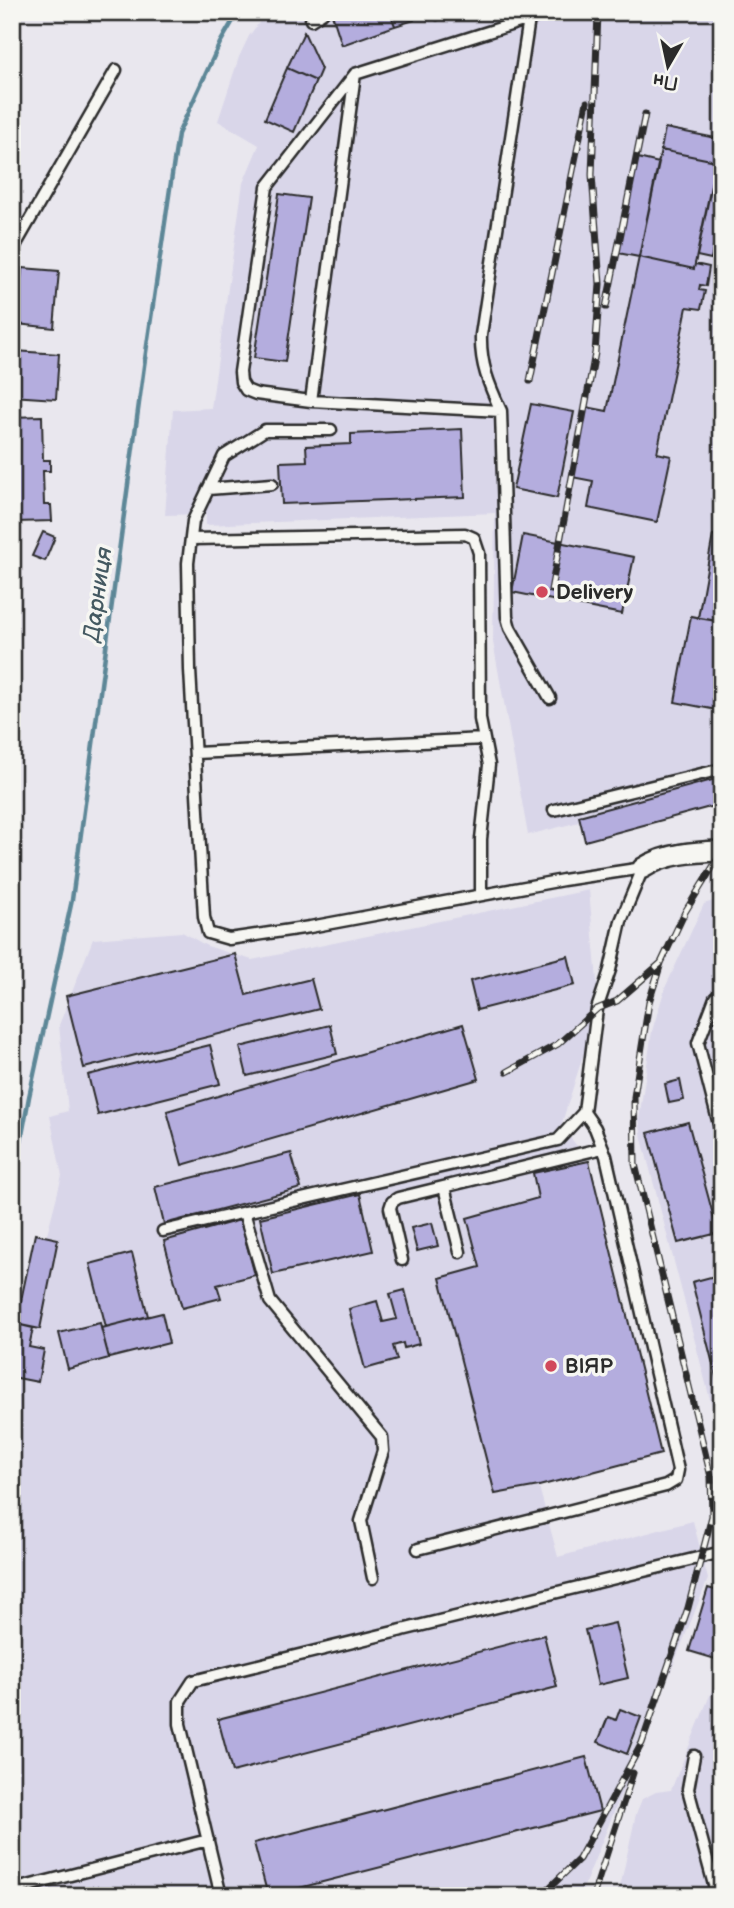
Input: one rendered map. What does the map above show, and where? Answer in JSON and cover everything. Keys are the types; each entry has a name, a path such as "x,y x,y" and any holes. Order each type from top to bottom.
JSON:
{"street":[{"path":"643,868 655,860 675,855 722,851"}],"lane":[{"path":"311,20 324,12"},
{"path":"501,411 311,401 256,394 246,390 241,382 240,372 267,187 355,74 551,12"},
{"path":"529,19 481,335 483,366 501,411 507,617 510,628 550,698"},
{"path":"12,251 117,69"},
{"path":"311,401 355,74"},
{"path":"331,430 265,430 224,456 193,521 188,563 195,753 204,917 208,933 229,939 310,927 563,880 643,868"},
{"path":"208,489 272,484"},
{"path":"191,539 465,534 474,538 479,553 480,719 489,765 481,839 481,895"},
{"path":"195,753 484,739"},
{"path":"554,810 722,769"},
{"path":"163,1231 558,1140 584,1112 597,1009 610,970 621,921 643,868"},
{"path":"722,994 715,998 698,1043 722,1136"},
{"path":"418,1549 666,1486 676,1480 678,1470 603,1148 595,1128 584,1112"},
{"path":"401,1260 391,1215 392,1202 398,1198 603,1148"},
{"path":"444,1187 460,1252"},
{"path":"244,1212 270,1301 382,1437 383,1451 361,1521 373,1578"},
{"path":"221,1896 179,1715 180,1701 193,1681 722,1552"},
{"path":"694,1756 688,1789 717,1896"},
{"path":"12,1890 208,1840"}],"shaded area":[{"path":"267,12 722,12 722,804 585,841 579,822 528,835 493,642 495,513 206,525 206,514 165,515 173,410 211,408 243,183 259,145 218,121 239,57 249,36"},
{"path":"589,890 599,1004 561,1126 589,1161 661,1454 539,1487 558,1557 693,1521 708,1579 580,1896 12,1896 12,1370 62,1176 50,1116 68,1111 59,1025 93,939 182,932 207,946 252,960"},
{"path":"722,898 722,1445 639,1119 652,1031 665,988 704,904"},
{"path":"722,1666 722,1896 618,1896 636,1814 642,1799 656,1792 671,1790"}],"building":[{"path":"390,12 395,26 342,45 332,14"},
{"path":"390,12 412,12 414,20 395,26"},
{"path":"304,32 321,69 316,81 287,68"},
{"path":"287,68 316,81 294,132 265,119"},
{"path":"665,128 721,139 716,161 661,150"},
{"path":"661,150 716,161 694,269 639,257"},
{"path":"638,158 659,163 639,257 618,253"},
{"path":"711,188 722,190 722,206 711,259 697,256"},
{"path":"279,194 309,198 285,362 254,358"},
{"path":"639,257 694,269 695,264 709,267 706,286 700,285 699,290 705,291 701,309 687,307 657,453 671,456 657,522 588,508 593,481 572,477 586,407 607,411"},
{"path":"22,268 59,271 54,328 17,324"},
{"path":"15,351 59,354 56,399 12,396"},
{"path":"531,404 574,412 557,498 513,489"},
{"path":"42,416 43,460 50,460 50,471 43,471 44,505 51,505 52,521 15,522 12,417"},
{"path":"462,429 465,497 282,504 280,462 307,461 306,446 351,444 351,434"},
{"path":"43,532 55,537 45,561 32,556"},
{"path":"722,534 722,622 698,618 713,535"},
{"path":"523,535 634,557 622,614 512,592"},
{"path":"691,616 722,622 722,711 675,702"},
{"path":"716,779 721,804 585,841 579,816"},
{"path":"235,954 246,995 311,979 319,1009 84,1068 66,996"},
{"path":"568,956 575,985 477,1010 470,981"},
{"path":"463,1024 479,1079 182,1165 167,1111"},
{"path":"330,1025 337,1054 247,1076 240,1047"},
{"path":"210,1045 220,1084 98,1115 88,1075"},
{"path":"680,1080 684,1100 669,1103 665,1084"},
{"path":"688,1122 718,1233 678,1243 648,1133"},
{"path":"291,1153 301,1188 164,1224 155,1187"},
{"name":"ВІЯР","path":"589,1161 661,1454 539,1486 495,1494 440,1278 480,1267 467,1218 538,1198 533,1173"},
{"path":"360,1194 373,1251 273,1274 260,1218"},
{"path":"240,1220 255,1275 217,1285 221,1298 182,1308 164,1241"},
{"path":"432,1223 438,1246 417,1251 411,1228"},
{"path":"35,1234 58,1239 40,1329 16,1324"},
{"path":"132,1253 148,1316 106,1327 90,1264"},
{"path":"722,1274 722,1391 720,1392 692,1282"},
{"path":"405,1290 419,1344 404,1348 403,1343 393,1346 397,1360 365,1369 349,1309 377,1301 383,1322 397,1319 390,1294"},
{"path":"162,1313 169,1343 109,1358 101,1328"},
{"path":"100,1323 109,1358 68,1369 59,1333"},
{"path":"16,1324 33,1328 29,1347 44,1350 38,1382 12,1377 12,1343"},
{"path":"708,1588 722,1592 722,1661 689,1651"},
{"path":"615,1623 628,1678 598,1685 585,1630"},
{"path":"544,1635 557,1687 232,1772 218,1719"},
{"path":"620,1709 641,1717 627,1754 598,1742 608,1717 616,1720"},
{"path":"586,1757 600,1811 268,1896 254,1843"}],"waterway":[{"name":"Дарниця","path":"12,1190 29,1097 72,900 178,134 220,43 238,12"}],"railway":[{"path":"437,18 438,12"},
{"path":"551,590 595,353 600,284 592,175 598,12"},
{"path":"530,381 587,102"},
{"path":"606,307 645,114"},
{"path":"541,1896 579,1859 642,1743 688,1608 712,1516 711,1477 635,1164 634,1097 649,1002 661,963 685,912 722,852"},
{"path":"718,887 722,878"},
{"path":"507,1072 558,1044 597,1009 617,1001 661,963"},
{"path":"593,1896 633,1773"}],"place":[{"name":"Delivery","path":"542,592"},
{"name":"ВІЯР","path":"551,1366"}]}
